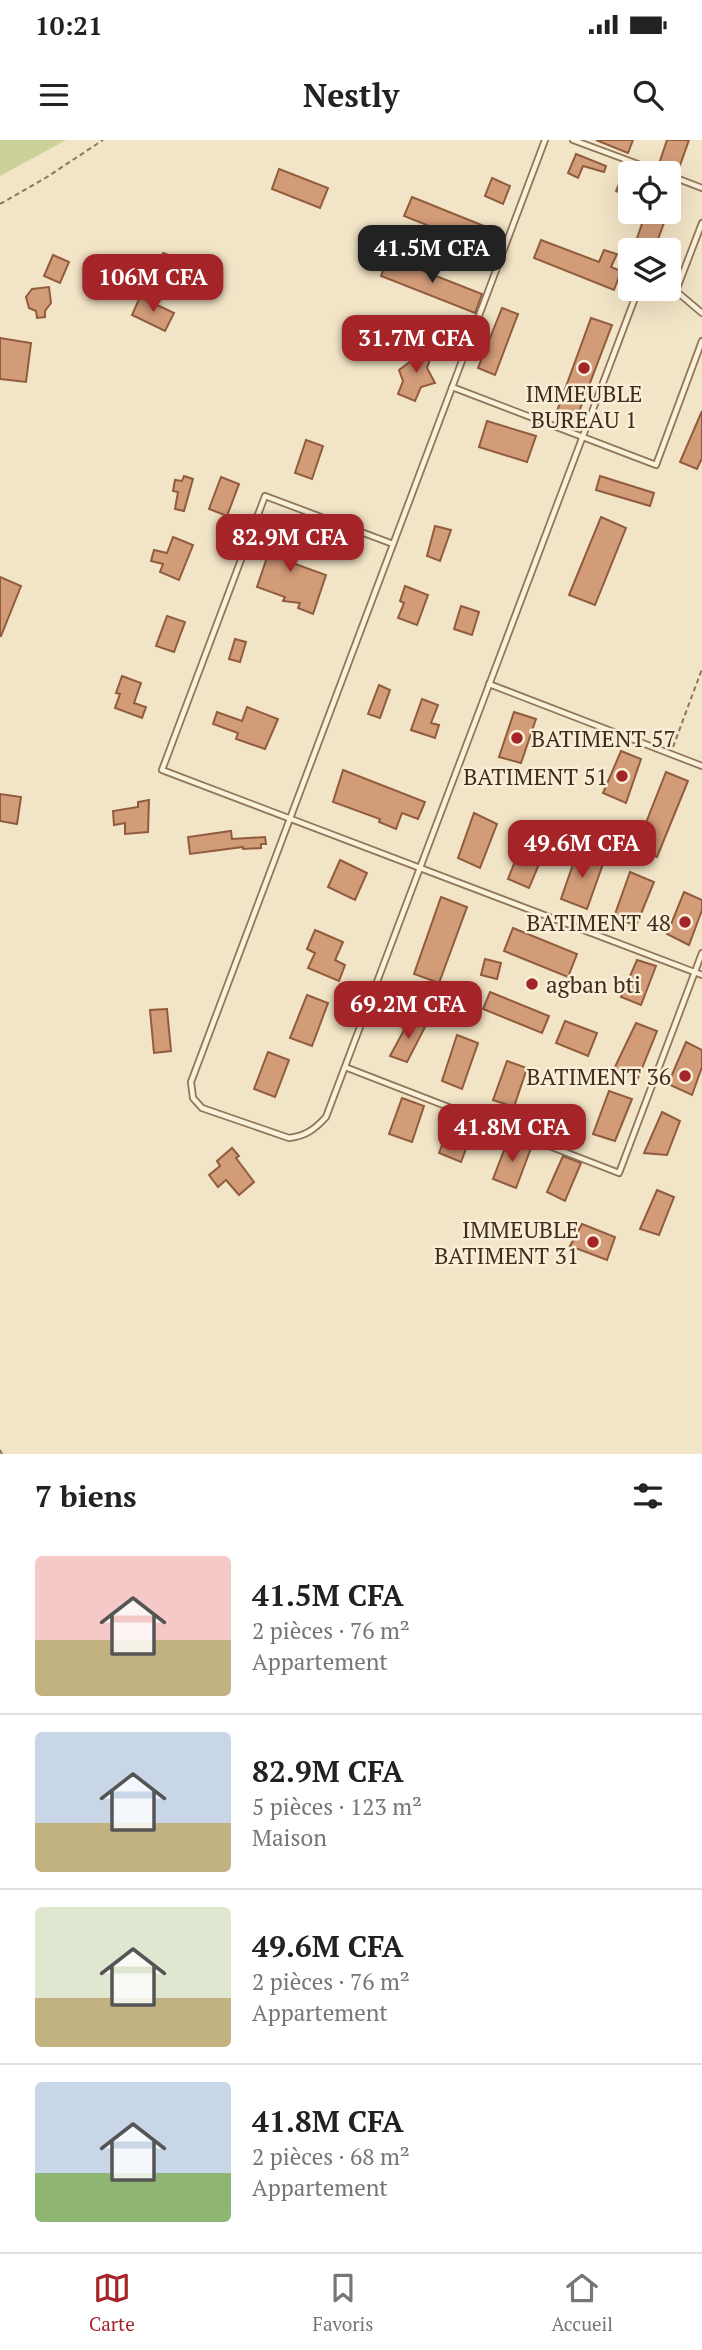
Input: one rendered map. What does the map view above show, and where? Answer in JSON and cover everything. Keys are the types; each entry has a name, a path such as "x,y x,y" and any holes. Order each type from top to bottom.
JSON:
{"lane":[{"path":"545,140 191,1082 193,1098 202,1108 289,1138 301,1137 314,1130 326,1117 634,301"},
{"path":"573,140 630,161"},
{"path":"681,181 702,188"},
{"path":"681,279 702,223"},
{"path":"681,296 702,313"},
{"path":"452,387 656,465 702,341"},
{"path":"393,544 265,496 162,770 421,866 702,975"},
{"path":"489,684 702,766"},
{"path":"345,1067 619,1173 702,953"}],"path":[{"path":"0,204 103,140"},
{"path":"670,754 702,669"}],"green space":[{"path":"0,140 66,140 0,176"}],"building":[{"path":"596,140 633,140 628,153"},
{"path":"667,140 689,140 681,163 660,161"},
{"path":"576,154 606,166 604,172 583,166 578,178 568,173"},
{"path":"279,169 328,188 320,208 272,189"},
{"path":"492,178 510,186 503,204 485,196"},
{"path":"412,197 504,234 497,253 404,216"},
{"path":"642,224 664,224 658,238 637,238"},
{"path":"541,240 599,262 604,250 617,254 611,267 618,270 618,279 614,290 534,258"},
{"path":"163,253 174,257 167,274 156,270"},
{"path":"53,255 69,262 60,283 44,276"},
{"path":"388,257 482,294 475,313 381,276"},
{"path":"49,287 51,303 45,311 45,317 37,318 36,311 29,308 26,297 32,289"},
{"path":"140,297 174,313 165,331 132,315"},
{"path":"502,308 518,314 495,375 478,368"},
{"name":"IMMEUBLE BUREAU 1","path":"591,318 612,325 577,417 557,411"},
{"path":"0,338 31,343 26,382 0,379"},
{"path":"415,348 432,354 427,368 435,383 421,387 415,401 398,394 403,381 399,370 411,361"},
{"path":"702,411 702,458 697,469 680,462"},
{"path":"487,421 536,436 527,462 479,447"},
{"path":"306,440 323,446 312,479 295,473"},
{"path":"184,476 193,479 184,511 175,509 178,492 173,491 175,480 182,481"},
{"path":"600,476 654,493 650,506 596,490"},
{"path":"221,477 239,484 227,516 209,509"},
{"path":"601,517 626,528 595,605 569,595"},
{"path":"278,525 298,532 287,561 326,575 313,614 298,608 300,603 283,601 285,597 257,587"},
{"path":"435,526 451,530 440,561 427,556"},
{"path":"173,537 193,545 179,580 160,572 163,564 151,561 154,550 167,553"},
{"path":"0,577 21,586 1,636 0,636"},
{"path":"405,586 428,595 417,625 398,618 404,603 400,601"},
{"path":"461,606 479,612 472,635 454,629"},
{"path":"167,616 185,622 174,652 156,646"},
{"path":"235,639 246,642 240,662 229,659"},
{"path":"122,676 141,683 134,703 146,707 142,718 115,708 120,694 116,693"},
{"path":"379,685 390,690 380,718 368,714"},
{"path":"422,699 438,705 431,723 439,725 435,738 411,730"},
{"path":"247,707 278,719 265,749 236,739 238,733 213,724 217,712 242,721"},
{"name":"BATIMENT 57","path":"514,712 536,719 521,763 499,757"},
{"name":"BATIMENT 51","path":"621,751 641,759 626,803 603,793"},
{"path":"343,770 425,802 418,819 402,813 396,829 379,822 380,819 333,802"},
{"path":"666,772 688,781 657,857 636,848"},
{"path":"0,794 21,797 17,824 0,821"},
{"path":"149,800 148,832 125,834 125,823 114,825 113,811 138,807 138,802"},
{"path":"474,813 497,824 480,868 458,858"},
{"path":"231,831 232,839 265,837 266,844 261,844 261,848 243,847 190,854 188,837"},
{"path":"526,834 549,841 529,888 508,879"},
{"path":"578,850 604,861 587,909 561,899"},
{"path":"340,860 367,873 355,900 328,887"},
{"path":"630,872 654,882 636,926 614,917"},
{"name":"BATIMENT 48","path":"684,892 702,900 702,910 689,945 667,934"},
{"path":"441,897 467,907 439,983 414,974"},
{"path":"513,928 577,954 568,977 504,951"},
{"path":"315,930 343,942 335,960 345,965 339,981 308,968 315,953 307,949"},
{"path":"485,959 501,963 497,979 481,975"},
{"path":"637,960 656,966 641,1005 621,997"},
{"path":"490,992 549,1016 542,1033 483,1009"},
{"path":"307,995 328,1003 312,1046 290,1038"},
{"path":"167,1009 171,1051 154,1053 150,1010"},
{"path":"410,1019 425,1027 407,1062 390,1056"},
{"path":"565,1021 597,1033 588,1056 556,1043"},
{"path":"636,1023 657,1031 638,1078 614,1069"},
{"path":"457,1035 478,1043 462,1089 442,1081"},
{"name":"BATIMENT 36","path":"686,1042 702,1050 702,1067 692,1095 668,1084"},
{"path":"268,1052 289,1060 275,1097 254,1089"},
{"path":"507,1061 527,1068 514,1107 493,1100"},
{"path":"609,1091 632,1099 615,1141 593,1134"},
{"path":"402,1098 424,1106 412,1142 389,1134"},
{"path":"662,1112 680,1121 667,1155 644,1153"},
{"path":"452,1119 474,1128 461,1162 439,1153"},
{"path":"508,1140 531,1148 516,1188 493,1179"},
{"path":"232,1148 254,1182 239,1195 226,1180 218,1187 209,1175 220,1166 217,1161"},
{"path":"563,1156 581,1163 565,1201 547,1192"},
{"path":"657,1190 674,1197 659,1235 640,1229"},
{"name":"IMMEUBLE BATIMENT 31","path":"582,1224 615,1237 607,1260 570,1246"}],"place":[{"name":"IMMEUBLE BUREAU 1","path":"584,368"},
{"name":"BATIMENT 57","path":"517,738"},
{"name":"BATIMENT 51","path":"622,776"},
{"name":"BATIMENT 48","path":"685,922"},
{"name":"agban bti","path":"532,984"},
{"name":"BATIMENT 36","path":"685,1076"},
{"name":"IMMEUBLE BATIMENT 31","path":"593,1242"}]}
